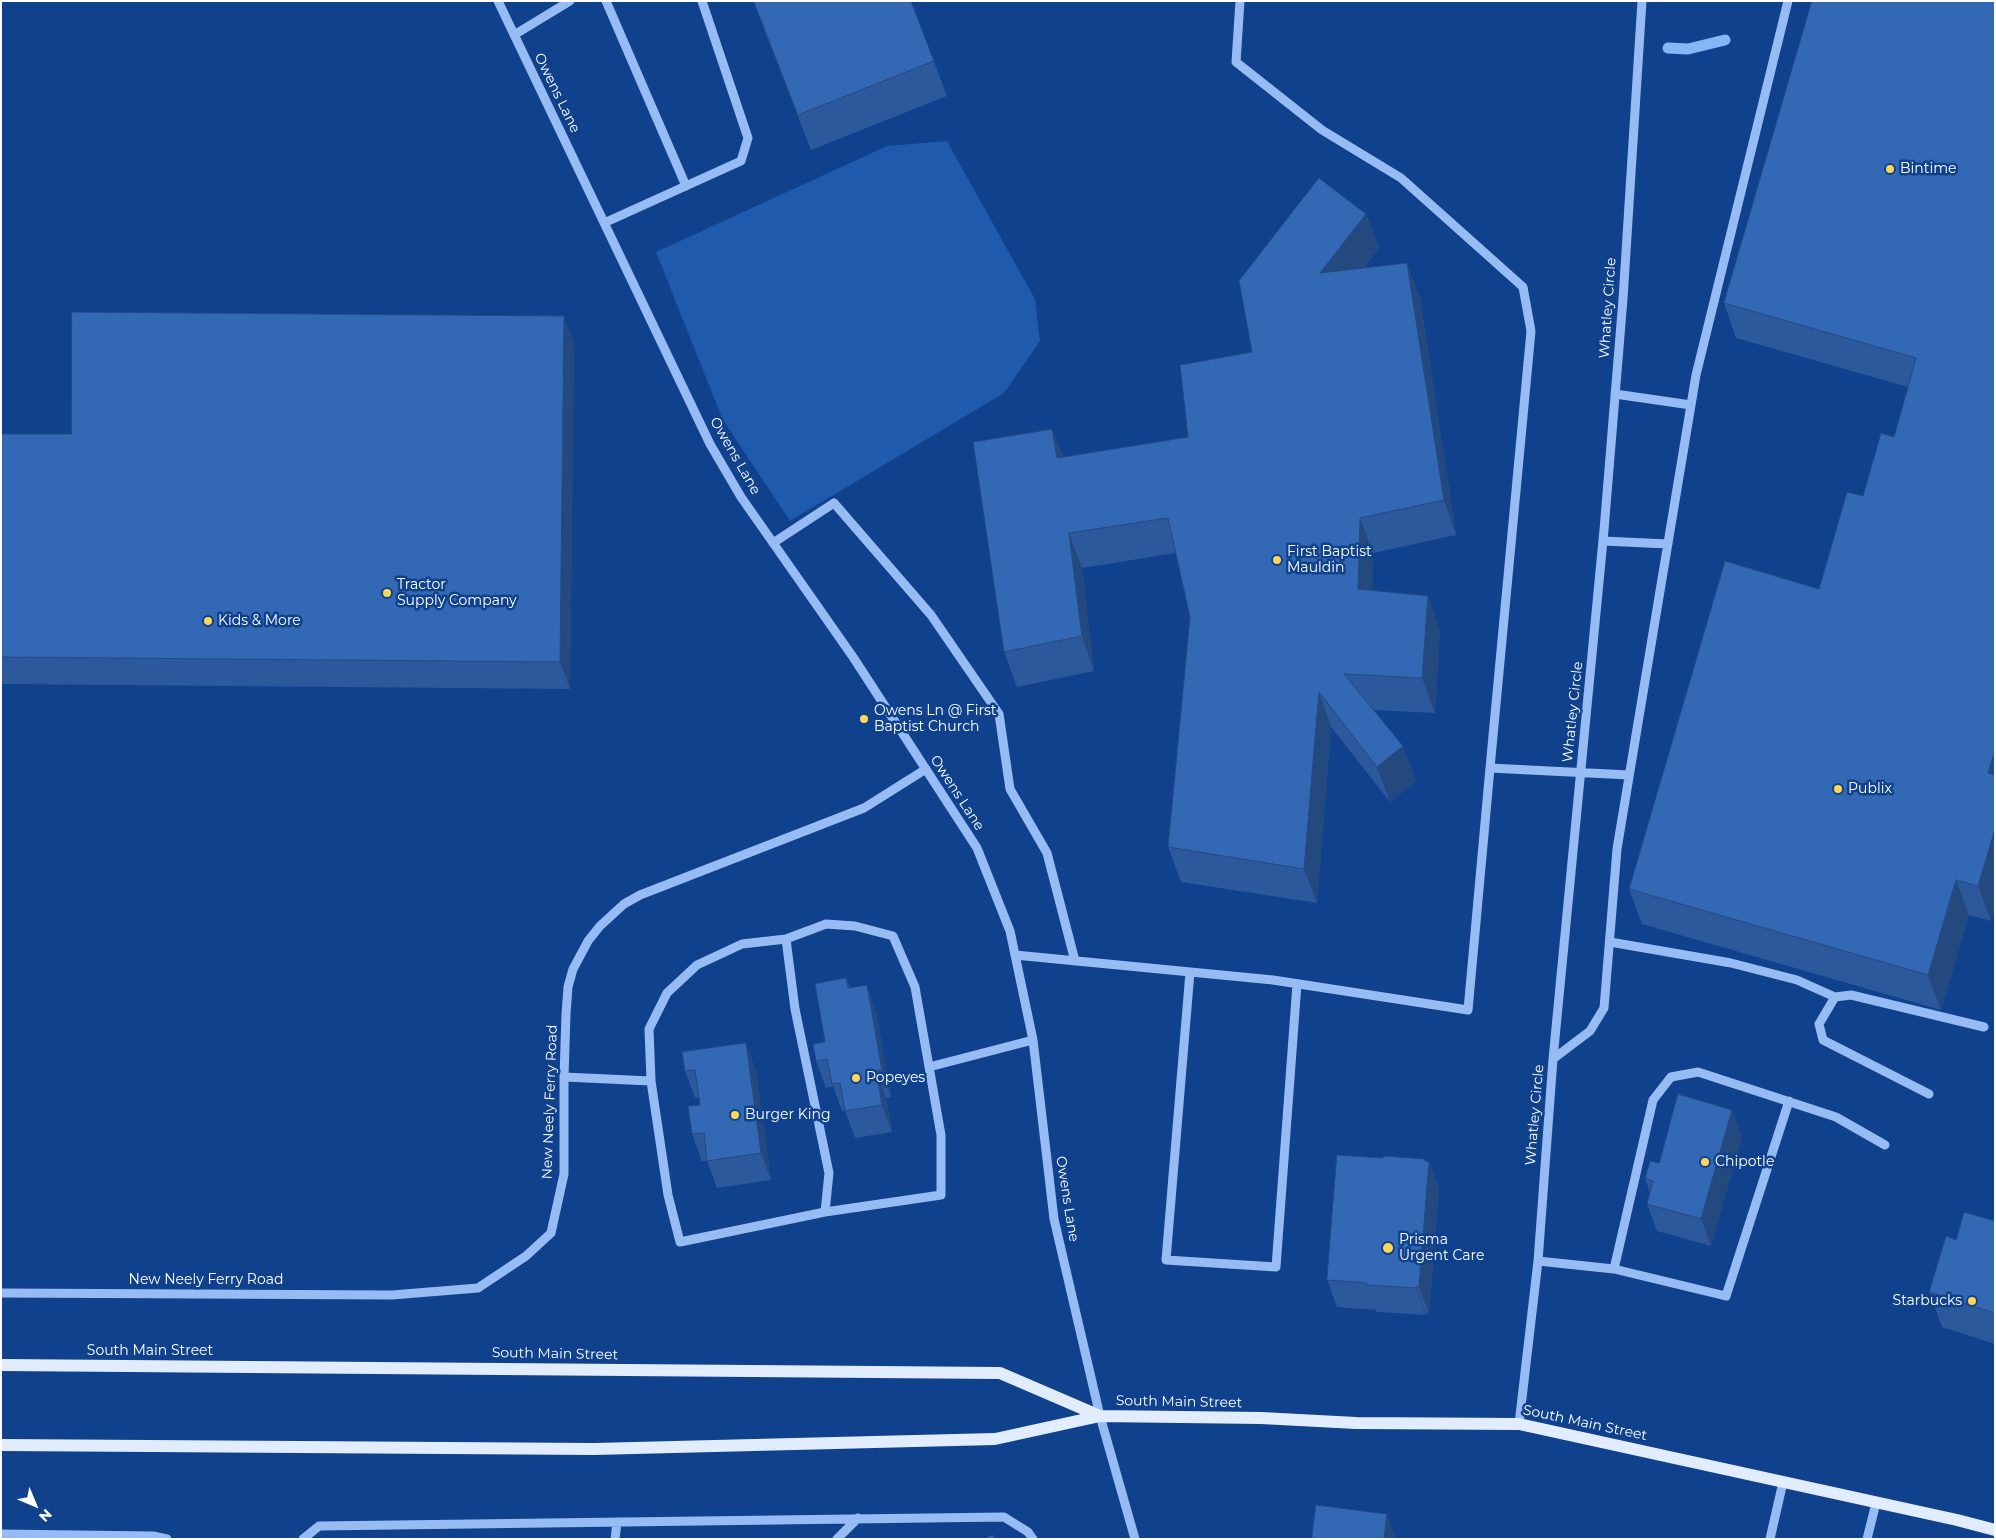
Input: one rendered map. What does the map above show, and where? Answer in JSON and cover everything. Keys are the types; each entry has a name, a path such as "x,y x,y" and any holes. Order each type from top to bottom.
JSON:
{"main road":[{"name":"South Main Street","path":"1,1365 1000,1373 1100,1416"},
{"name":"South Main Street","path":"1,1444 594,1449 995,1438 1100,1416 1261,1418 1356,1423 1519,1424 1995,1530"}],"street":[{"name":"Owens Lane","path":"498,1 710,444 741,497 853,657 977,848 1010,931 1033,1040 1054,1219 1100,1416 1135,1539"},
{"path":"514,35 570,1"},
{"path":"606,1 686,186"},
{"path":"604,223 741,161 748,138 702,1"},
{"path":"1015,955 1297,984 1468,1010 1531,330 1523,287 1400,178 1322,130 1236,62 1240,1"},
{"name":"Whatley Circle","path":"1519,1424 1538,1261 1553,1058 1616,394 1642,1"},
{"path":"1553,1058 1590,1031 1604,1008 1617,849 1696,375 1788,1"},
{"path":"1616,394 1691,405"},
{"path":"773,543 834,503 931,615 999,714 1010,789 1047,853 1075,961"},
{"path":"1603,541 1668,544"},
{"path":"1490,768 1629,775"},
{"name":"New Neely Ferry Road","path":"1,1293 392,1295 478,1288 526,1256 551,1233 564,1174 564,1077 568,987 573,969 594,933 624,904 640,895 864,808 926,769"},
{"path":"826,924 855,926 893,936 915,987 929,1067 941,1135 941,1195 824,1212 680,1242 668,1196 650,1081 649,1029 667,994 697,965 742,944 786,939 826,924"},
{"path":"786,939 795,1009 829,1173 824,1212"},
{"path":"1610,942 1731,963 1798,980 1835,997 1851,995 1984,1027"},
{"path":"1190,972 1166,1260 1276,1267 1297,984"},
{"path":"1835,997 1819,1024 1823,1040 1929,1094"},
{"path":"929,1067 1033,1040"},
{"path":"1614,1269 1653,1100 1671,1077 1698,1072 1836,1116 1886,1145"},
{"path":"564,1077 650,1081"},
{"path":"1538,1261 1614,1269 1726,1296 1789,1101"},
{"path":"1770,1539 1783,1482"},
{"path":"1867,1539 1876,1503"},
{"path":"303,1539 319,1526 1004,1516 1028,1532 1033,1539"},
{"path":"838,1539 858,1518"},
{"path":"615,1539 617,1522"},
{"path":"1,1534 74,1537 153,1536 166,1539"}],"shaded area":[{"path":"947,141 1035,299 1040,341 1004,393 790,521 723,420 656,252 887,146"}],"building":[{"path":"754,1 911,1 934,61 798,115"},
{"path":"1812,1 1995,1 1995,751 1988,773 1995,775 1995,829 1978,886 1956,880 1928,975 1629,889 1725,561 1819,589 1847,492 1863,496 1881,433 1894,437 1916,358 1724,303"},
{"name":"First Baptist Mauldin","path":"1319,178 1366,214 1320,273 1407,263 1444,500 1360,518 1358,589 1428,596 1422,678 1344,674 1403,746 1377,767 1319,692 1304,869 1168,847 1190,617 1168,518 1069,533 1082,636 1004,652 973,442 1052,429 1057,458 1188,437 1180,365 1252,352 1239,281"},
{"path":"72,312 564,316 560,662 1,657 1,434 71,434"},
{"name":"Popeyes","path":"846,978 848,988 867,985 882,1070 876,1071 882,1105 845,1111 840,1083 832,1084 827,1059 816,1061 813,1044 825,1042 815,984"},
{"name":"Burger King","path":"746,1043 761,1153 707,1161 704,1133 692,1134 688,1106 700,1105 695,1070 685,1071 682,1052"},
{"path":"1678,1094 1732,1110 1701,1219 1647,1204 1653,1181 1645,1178 1650,1161 1659,1163"},
{"name":"Prisma Urgent Care","path":"1337,1155 1425,1159 1425,1161 1429,1162 1419,1287 1367,1285 1367,1283 1327,1280"},
{"path":"1964,1212 1995,1221 1995,1313 1929,1292 1946,1236 1956,1240"},
{"path":"1316,1505 1387,1514 1384,1539 1312,1538"},
{"path":"993,1535 995,1539 984,1539"}],"waterway":[{"path":"1668,48 1688,49 1725,40"}],"place":[{"name":"Bintime","path":"1890,169"},
{"name":"First Baptist Mauldin","path":"1277,560"},
{"name":"Tractor Supply Company","path":"387,593"},
{"name":"Kids & More","path":"208,621"},
{"name":"Owens Ln @ First Baptist Church","path":"864,719"},
{"name":"Publix","path":"1838,789"},
{"name":"Popeyes","path":"856,1078"},
{"name":"Burger King","path":"735,1115"},
{"name":"Chipotle","path":"1705,1162"},
{"name":"Prisma Urgent Care","path":"1388,1248"},
{"name":"Starbucks","path":"1972,1301"}]}
